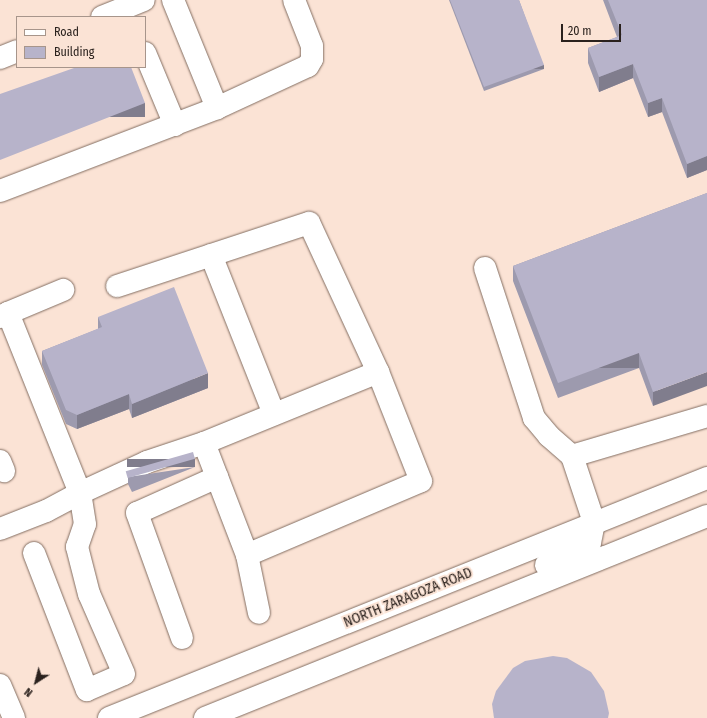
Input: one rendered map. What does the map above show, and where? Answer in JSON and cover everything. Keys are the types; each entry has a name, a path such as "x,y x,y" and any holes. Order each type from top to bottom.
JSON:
{"main road":[{"path":"173,0 217,108"},
{"path":"0,191 217,108 308,66 312,59 312,46 294,0"},
{"path":"106,16 134,8"},
{"path":"0,58 16,51"},
{"path":"146,55 175,124"},
{"path":"117,286 309,224 378,372 421,481 247,555"},
{"path":"211,255 274,414"},
{"path":"485,268 534,418 549,436 572,456 594,522 590,543 572,554 520,575 506,597"},
{"path":"34,553 87,690 124,674 88,594 77,547 85,524 80,493 4,315 63,290"},
{"path":"0,529 46,511 80,493 147,462 204,443 378,372"},
{"path":"572,456 707,416"},
{"path":"204,443 247,555 259,613"},
{"path":"182,638 137,513 217,477"},
{"name":"NORTH ZARAGOZA ROAD","path":"108,718 707,478"},
{"path":"205,718 707,516"},
{"path":"0,685 14,718"}],"building":[{"path":"450,0 519,0 544,65 484,87"},
{"path":"608,0 707,0 707,156 687,164 662,98 648,103 633,64 599,77 588,48 622,35"},
{"path":"74,68 131,68 145,103 0,160 0,94"},
{"path":"707,193 707,372 653,392 639,353 558,383 513,266"},
{"path":"174,287 208,373 132,404 129,394 77,415 66,410 42,351 102,327 98,317"},
{"path":"193,452 195,459 128,478 126,471"},
{"path":"553,656 567,658 591,672 604,691 609,713 608,718 494,718 492,704 496,691 513,668 525,661"}]}
